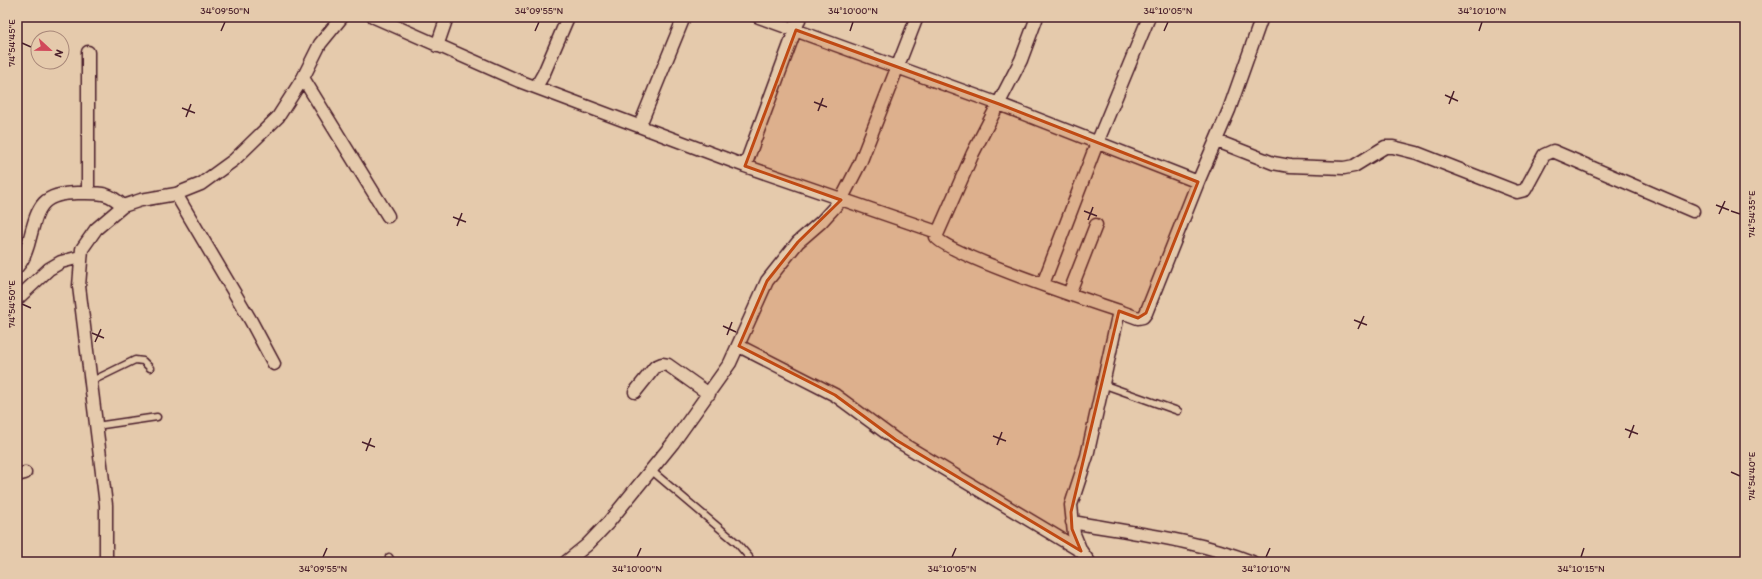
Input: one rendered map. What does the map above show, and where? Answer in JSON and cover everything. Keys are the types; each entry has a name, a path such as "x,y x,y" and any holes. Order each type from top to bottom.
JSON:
{"street":[{"path":"106,562 106,506 79,286 80,258 82,249 96,229 123,206 152,198 176,194 201,184 234,160 278,117 303,78 320,44 342,17"},
{"path":"374,17 437,46 536,87 640,125 745,166 937,232"},
{"path":"437,46 447,17"},
{"path":"536,87 544,73 568,17"},
{"path":"640,125 684,17"},
{"path":"758,17 898,66 1198,182"},
{"path":"745,166 800,17"},
{"path":"566,562 588,545 652,471 709,394 739,346 767,281 798,242 821,222 841,200 860,163 917,17"},
{"path":"1036,17 1021,60 974,153 937,232 937,240 943,245 985,263 1138,318 1143,317 1146,313 1198,182 1217,141 1262,17"},
{"path":"1043,284 1097,143 1149,17"},
{"path":"88,52 88,193"},
{"path":"303,78 388,216"},
{"path":"1217,141 1273,163 1313,167 1344,168 1354,166 1385,147 1393,147 1417,153 1517,192 1525,190 1544,155 1553,151 1693,211"},
{"path":"17,267 25,256 36,215 43,203 59,193 107,194 123,206"},
{"path":"176,194 251,321 274,364"},
{"path":"1069,294 1096,225"},
{"path":"17,299 49,269 62,262 80,258"},
{"path":"1089,562 1081,551 1074,534 1072,522 1073,498 1087,456 1119,312"},
{"path":"739,346 835,395 896,440 1081,551"},
{"path":"635,392 655,367 662,364 668,365 709,394"},
{"path":"1072,522 1195,543 1224,551 1252,562"}],"lane":[{"path":"90,382 135,360 143,361 150,368"},
{"path":"1102,384 1178,411"},
{"path":"96,426 157,417"},
{"path":"652,471 737,543 749,557"}],"highlighted area":[{"path":"796,30 999,104 1198,182 1146,313 1138,318 1119,311 1071,512 1072,529 1081,551 896,440 835,395 739,346 767,281 798,242 841,200 745,166"}]}
